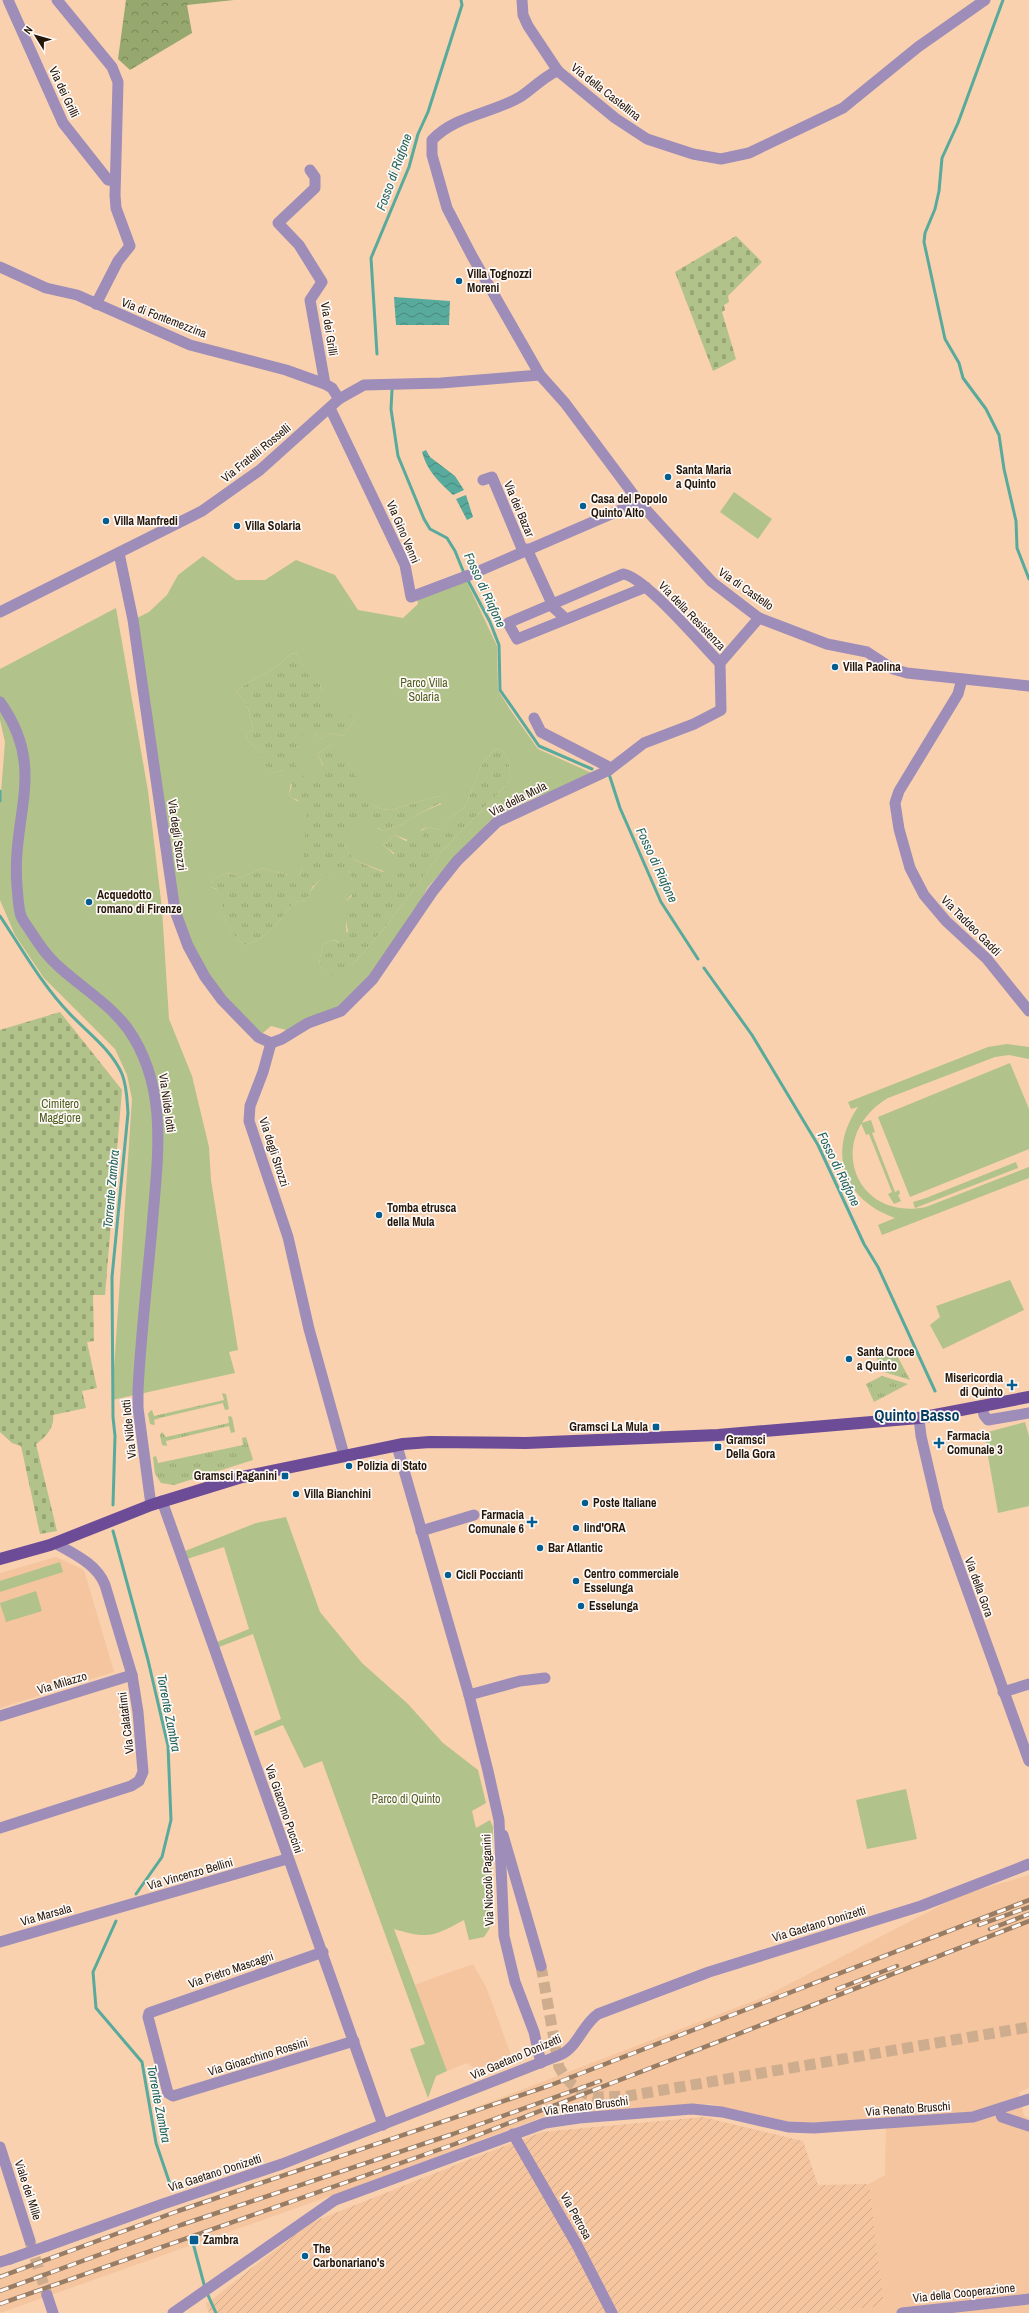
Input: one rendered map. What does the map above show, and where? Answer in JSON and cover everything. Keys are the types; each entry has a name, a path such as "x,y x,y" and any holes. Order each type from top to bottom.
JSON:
{"main road":[{"path":"0,1559 55,1543 156,1503 242,1477 344,1455 397,1446 424,1442 492,1444 718,1435 919,1418 1029,1397"}],"street":[{"name":"Via dei Grilli","path":"8,0 63,123 108,180 115,181"},
{"path":"57,0 112,67 118,82 115,181 116,208 130,246 118,261 96,304"},
{"path":"522,0 523,15 528,26 558,71"},
{"name":"Via della Castellina","path":"551,387 540,375 472,256 447,208 432,155 432,140 441,130 461,120 504,105 520,97 558,71 615,118 647,139 693,154 721,159 749,153 843,108 918,47 986,0"},
{"name":"Via dei Grilli","path":"310,170 315,177 315,188 278,223 299,245 322,282 310,300 325,384"},
{"name":"Via di Fontemezzina","path":"0,267 46,288 77,296 190,345 251,360 325,384 332,388 339,399"},
{"name":"Via Fratelli Rosselli","path":"0,612 202,511 260,470 339,399 364,385 441,383 540,375"},
{"name":"Via di Castello","path":"551,387 602,451 639,502 684,553 712,582 759,618 827,644 867,652 893,669 962,679 1029,686"},
{"name":"Via Gino Venni","path":"330,408 406,565 411,597 472,574 639,502"},
{"path":"602,451 605,449 609,453 684,544 686,548 684,553"},
{"name":"Via dei Bazar","path":"490,478 552,604 556,611 565,618"},
{"name":"Via degli Strozzi","path":"119,553 132,620 176,911 188,946 205,977 222,1000 258,1037 271,1043 263,1072 250,1106 249,1121 288,1237 309,1329 344,1455"},
{"name":"Via della Resistenza","path":"552,604 623,574 630,575 646,587 720,663"},
{"path":"552,604 508,623 517,639 565,618 646,587"},
{"path":"720,663 759,618"},
{"name":"Via della Mula","path":"271,1043 282,1039 308,1023 341,1012 373,979 433,891 457,861 497,822 609,770 644,742 694,724 721,710 720,663"},
{"name":"Via Taddeo Gaddi","path":"962,679 954,700 898,791 895,803 896,816 910,868 924,895 946,921 987,960 1029,1011"},
{"name":"Via Nilde Iotti","path":"3,706 16,728 25,763 26,787 16,874 21,915 41,946 56,964 110,1010 128,1029 144,1056 154,1087 159,1140 140,1357 138,1408 156,1503"},
{"path":"534,718 541,732 607,766 609,770"},
{"path":"982,1407 984,1415 988,1420 1029,1412"},
{"name":"Via della Gora","path":"919,1418 920,1436 938,1510 1002,1692 1029,1761"},
{"name":"Via Niccolò Paganini","path":"397,1446 469,1695 499,1820 504,1936 515,1982 534,2032 541,2063"},
{"name":"Via Giacomo Puccini","path":"156,1503 287,1859 323,1952 383,2125"},
{"path":"421,1531 474,1515"},
{"name":"Via Calatafimi","path":"0,1828 131,1786 139,1781 144,1766 132,1675 102,1579 88,1563 55,1543"},
{"name":"Via Milazzo","path":"0,1716 132,1675"},
{"path":"469,1695 520,1681 545,1678"},
{"path":"1002,1692 1029,1684"},
{"path":"499,1820 541,1966"},
{"name":"Via Vincenzo Bellini","path":"100,1914 287,1859"},
{"name":"Via Gaetano Donizetti","path":"3,2260 282,2164 541,2063 568,2051 589,2023 598,2014 686,1980 748,1959 921,1906 1029,1864"},
{"name":"Via Marsala","path":"0,1942 100,1914"},
{"name":"Via Pietro Mascagni","path":"170,2095 148,2014 323,1952"},
{"name":"Via Gioacchino Rossini","path":"170,2095 354,2041"},
{"name":"Via Renato Bruschi","path":"173,2313 335,2200 545,2123 579,2118 692,2109 722,2112 799,2128 963,2118 999,2110 1029,2099"},
{"path":"999,2110 1002,2117 1029,2126"},
{"name":"Via Petrosa","path":"514,2134 577,2245 612,2313"},
{"name":"Viale dei Mille","path":"0,2147 30,2241"},
{"path":"47,2295 53,2313"},
{"name":"Via della Cooperazione","path":"902,2313 1029,2299"}],"shaded area":[{"path":"56,1557 84,1570 114,1672 0,1708 0,1573"},
{"path":"1029,1875 1029,2088 1019,2092 1024,2116 1029,2118 1029,2313 818,2313 884,2306 869,2184 885,2175 886,2120 821,2123 786,2121 710,2104 548,2115 353,2188 0,2313 0,2274 411,2132 764,1997 961,1895"},
{"path":"473,1964 487,1989 511,2055 476,2069 467,2063 447,2071 414,1985"},
{"path":"703,2117 803,2141 818,2185 869,2184 884,2306 818,2313 209,2313 206,2304 310,2223 468,2160 542,2132"}],"green space":[{"path":"126,0 234,0 187,5 192,33 130,70 118,59"},
{"path":"736,236 762,262 728,296 729,302 724,305 725,310 722,312 736,359 713,371 675,272"},
{"path":"734,492 772,519 758,539 720,512"},
{"name":"Parco Villa Solaria","path":"203,556 236,580 265,580 296,560 335,575 358,610 403,618 418,604 417,597 465,578 497,646 498,690 511,711 538,749 594,774 587,779 536,797 493,818 428,887 402,935 371,977 337,1010 290,1031 271,1026 258,1037 222,1000 175,911 133,620 149,612 167,595 178,575","holes":["296,653 308,674 320,684 324,698 355,719 343,736 329,733 322,739 314,733 306,731 301,736 297,743 299,752 294,761 297,770 303,776 306,778 319,780 325,773 318,753 331,745 335,756 348,762 368,799 373,805 381,809 391,810 438,796 441,798 441,804 420,813 403,824 383,831 363,821 354,822 349,827 344,844 354,860 388,873 396,869 394,855 383,845 395,835 415,843 420,841 423,835 421,830 427,827 442,830 447,827 447,820 465,807 482,764 491,753 498,749 502,751 507,758 510,772 510,781 443,850 387,925 355,962 332,975 321,968 319,963 323,944 333,940 341,942 345,937 346,901 361,885 352,880 348,870 338,867 328,873 315,885 306,900 294,902 266,934 252,943 244,945 237,939 228,927 224,915 221,891 211,887 211,883 218,877 228,873 241,878 262,868 288,875 299,875 303,867 307,806 292,798 289,794 293,774 284,770 273,773 266,765 256,748 246,740 247,734 253,729 247,704 236,692 249,682 271,670 290,654"]},
{"path":"116,608 148,791 162,909 169,1019 192,1076 209,1147 211,1180 238,1350 229,1352 235,1373 112,1400 132,1099 127,1075 115,1049 44,978 15,935 0,900 0,805 5,742 0,720 0,669"},
{"path":"296,653 308,673 320,684 322,691 329,701 355,719 343,736 329,733 322,739 314,733 297,746 300,752 323,766 318,753 331,745 348,762 373,805 381,809 391,810 438,796 441,798 441,803 420,813 403,824 383,831 378,828 344,844 354,860 383,872 394,853 383,845 395,835 406,841 427,827 442,830 447,820 465,807 482,764 491,753 498,749 505,754 510,772 510,781 443,850 387,925 355,962 332,976 321,968 319,963 323,944 333,940 338,942 348,931 346,921 346,901 352,896 352,880 348,870 330,872 313,886 306,900 294,902 266,934 252,943 244,945 236,938 227,925 217,889 211,887 211,883 218,877 228,873 241,878 262,868 288,875 299,875 303,867 298,800 292,798 289,794 292,785 284,770 273,773 265,765 255,748 246,740 247,734 253,729 247,704 236,692 249,682 271,670 290,654"},
{"name":"Cimitero Maggiore","path":"60,1012 122,1090 105,1295 93,1295 94,1341 87,1342 97,1388 82,1391 86,1408 53,1415 53,1424 51,1428 36,1444 57,1531 40,1534 21,1446 12,1443 0,1432 0,1030"},
{"path":"1007,1044 1029,1047 1029,1059 1009,1055 995,1057 888,1098 868,1114 857,1133 853,1153 856,1172 865,1189 880,1202 901,1208 926,1207 1029,1167 1029,1178 882,1235 878,1225 895,1218 877,1210 863,1199 852,1187 845,1173 842,1157 843,1141 849,1124 858,1107 851,1109 848,1102 988,1047"},
{"path":"1010,1063 1029,1109 1029,1149 910,1197 878,1117"},
{"path":"871,1120 875,1132 872,1133 895,1192 899,1190 900,1194 898,1195 901,1201 894,1204 888,1194 892,1192 869,1134 866,1135 861,1123"},
{"path":"1016,1162 1018,1168 915,1208 913,1202"},
{"path":"1010,1280 1024,1310 943,1349 930,1325 940,1317 936,1306"},
{"path":"892,1346 910,1380 884,1372 875,1355"},
{"path":"882,1376 908,1384 874,1402 866,1384"},
{"path":"222,1393 226,1394 229,1409 225,1410 223,1403 160,1418 154,1420 155,1425 150,1424 148,1414 152,1410 154,1416 224,1400"},
{"path":"228,1416 232,1417 235,1432 231,1433 229,1426 166,1441 167,1446 162,1445 160,1435 162,1432 166,1437 229,1423"},
{"path":"1025,1422 1029,1436 1029,1506 998,1513 984,1433"},
{"path":"246,1437 253,1460 174,1485 161,1483 155,1474 153,1457 156,1456 158,1463 243,1445 242,1438"},
{"name":"Parco di Quinto","path":"286,1517 320,1612 362,1663 408,1704 443,1743 478,1770 486,1803 472,1811 476,1828 490,1820 493,1827 490,1928 484,1937 469,1940 464,1920 445,1930 430,1935 415,1934 394,1929 447,2071 436,2076 428,2098 410,2049 425,2044 322,1761 304,1768 283,1725 255,1736 254,1731 281,1719 253,1634 219,1647 217,1642 249,1629 224,1547 187,1559 185,1551 256,1523"},
{"path":"60,1562 63,1572 0,1592 0,1581"},
{"path":"36,1591 42,1611 6,1622 0,1603"},
{"path":"906,1789 917,1839 867,1849 856,1800"}],"water":[{"path":"394,297 450,301 449,325 396,325"},
{"path":"426,450 430,457 455,476 464,490 453,495 438,481 430,471 424,459 422,452"},
{"path":"466,495 473,517 467,520 456,499"}],"waterway":[{"name":"Fosso di Riafone","path":"377,354 371,258 409,167 418,134 428,112 462,5 461,0"},
{"path":"1003,0 958,123 942,158 939,191 935,209 925,233 924,242 945,339 959,363 963,378 986,409 999,435 1004,469 1016,521 1017,548 1029,579"},
{"name":"Fosso di Riafone","path":"392,390 391,409 398,456 424,519 430,529 447,538 490,622 499,645 500,690 539,746 592,769"},
{"name":"Fosso di Riafone","path":"609,774 620,808 661,902 698,959"},
{"name":"Torrente Zambra","path":"0,791 0,801"},
{"name":"Torrente Zambra","path":"0,916 50,991 70,1014 106,1049 118,1065 125,1083 128,1113 112,1277 113,1417 115,1436 113,1505"},
{"name":"Fosso di Riafone","path":"704,968 752,1035 818,1145 864,1244 878,1267 935,1391"},
{"name":"Torrente Zambra","path":"113,1531 148,1660 168,1746 171,1820 162,1857 136,1894"},
{"name":"Torrente Zambra","path":"116,1921 93,1972 96,2008 142,2062 156,2143 172,2190"},
{"name":"Torrente Zambra","path":"193,2243 205,2288"},
{"name":"Torrente Zambra","path":"207,2293 216,2313"}],"tunnel":[{"path":"541,1966 559,2067 565,2077 573,2085 586,2094 599,2097 628,2096 1029,2027"},
{"path":"30,2242 47,2295"}],"railway":[{"path":"0,2277 178,2211 551,2085 1029,1900"},
{"path":"979,1925 1029,1907"},
{"path":"990,1929 1029,1914"},
{"path":"0,2304 455,2144 1029,1921"},
{"path":"837,1989 897,1966"},
{"path":"0,2291 181,2225 453,2134 600,2081"}],"place":[{"name":"Villa Tognozzi Moreni","path":"459,281"},
{"name":"Santa Maria a Quinto","path":"668,477"},
{"name":"Casa del Popolo Quinto Alto","path":"583,506"},
{"name":"Villa Manfredi","path":"106,521"},
{"name":"Villa Solaria","path":"237,526"},
{"name":"Villa Paolina","path":"835,667"},
{"name":"Acquedotto romano di Firenze","path":"89,902"},
{"name":"Tomba etrusca della Mula","path":"379,1215"},
{"name":"Santa Croce a Quinto","path":"849,1359"},
{"name":"Misericordia di Quinto","path":"1012,1385"},
{"name":"Gramsci La Mula","path":"656,1427"},
{"name":"Farmacia Comunale 3","path":"939,1443"},
{"name":"Gramsci Della Gora","path":"718,1447"},
{"name":"Polizia di Stato","path":"349,1466"},
{"name":"Gramsci Paganini","path":"285,1476"},
{"name":"Villa Bianchini","path":"296,1494"},
{"name":"Poste Italiane","path":"585,1503"},
{"name":"Farmacia Comunale 6","path":"532,1522"},
{"name":"lind'ORA","path":"576,1528"},
{"name":"Bar Atlantic","path":"540,1548"},
{"name":"Cicli Poccianti","path":"448,1575"},
{"name":"Centro commerciale Esselunga","path":"576,1581"},
{"name":"Esselunga","path":"581,1606"},
{"name":"Zambra","path":"194,2240"},
{"name":"The Carbonariano's","path":"305,2256"}],"district":[{"name":"Quinto Basso","path":"917,1415"}]}
